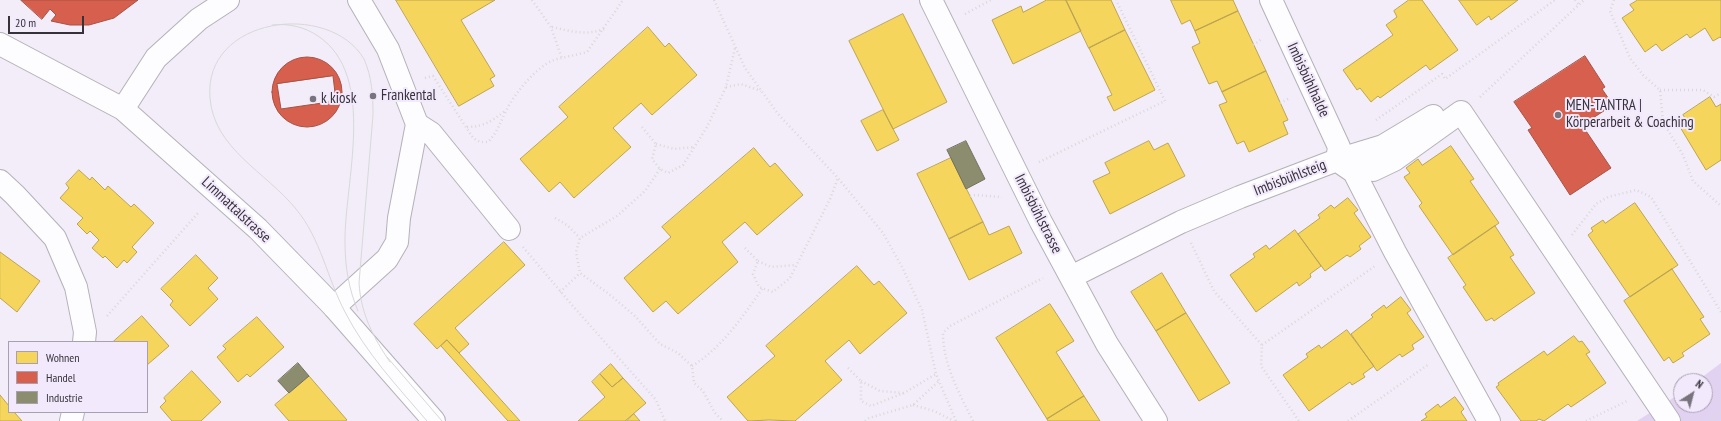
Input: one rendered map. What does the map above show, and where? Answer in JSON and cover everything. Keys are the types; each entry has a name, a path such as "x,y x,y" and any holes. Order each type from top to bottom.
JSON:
{"street":[{"path":"122,109 156,58 199,19 228,0"},
{"path":"334,307 387,258 397,242 399,218 417,124 388,49 359,0"},
{"name":"Imbisbühlstrasse","path":"931,0 1037,215 1107,344 1156,421"},
{"name":"Imbisbühlhalde","path":"1271,0 1339,147 1337,160"},
{"name":"Limmattalstrasse","path":"0,44 122,109 258,229 334,307 434,421"},
{"path":"1461,112 1669,421"},
{"name":"Imbisbühlsteig","path":"1068,272 1240,197 1337,160 1373,170 1394,160 1461,112"},
{"path":"1337,160 1383,146 1433,116"},
{"path":"417,124 431,134 509,229"},
{"path":"1337,160 1354,172 1395,252 1489,421"},
{"path":"0,181 55,238 76,286 84,337"}],"path":[{"path":"532,0 551,27 562,59"},
{"path":"419,79 433,76 474,138 480,142 488,142 501,125 506,110 519,91 535,73 553,61 587,52 623,0"},
{"path":"714,0 745,68 761,91 778,114 838,178 883,233 902,267 922,310 936,374 955,421"},
{"path":"964,14 991,0"},
{"path":"1035,164 1165,101 1116,0"},
{"path":"1375,120 1442,74 1445,79 1554,0"},
{"path":"1575,0 1579,5"},
{"path":"1461,112 1478,100 1584,0"},
{"path":"1614,0 1610,11 1630,58 1643,75 1660,90 1703,90 1714,97 1721,93"},
{"path":"551,27 575,33 595,32 604,29"},
{"path":"1253,45 1262,40"},
{"path":"656,144 652,159 660,169 668,172 684,165 707,127 726,87 736,48"},
{"path":"726,87 741,84 761,91"},
{"path":"1660,90 1664,122 1683,155 1693,181 1721,206"},
{"path":"466,127 486,125 506,110"},
{"path":"642,126 656,144 674,149 695,147"},
{"path":"660,169 645,191 617,216 580,238 576,252 580,273 609,294 635,316 660,344 678,353 692,366 694,383 703,391 715,413 723,421"},
{"path":"758,261 753,274 759,287 773,292 790,278 830,199 838,178"},
{"path":"1554,249 1571,237 1596,204 1608,197 1636,190 1651,197 1721,312"},
{"path":"970,196 1004,197"},
{"path":"84,337 97,327 198,213"},
{"path":"556,218 567,225 580,238"},
{"path":"1181,222 1214,291 1262,344 1261,366 1299,421"},
{"path":"509,229 560,292 656,400 665,421"},
{"path":"745,248 758,261 772,267 796,265"},
{"path":"1262,344 1395,252"},
{"path":"972,421 958,394 950,372 943,341 944,329 1068,272"},
{"path":"560,292 580,273"},
{"path":"692,366 707,357 730,333 763,288"},
{"path":"1348,421 1449,350"},
{"path":"848,368 861,381 880,391 904,393"},
{"path":"861,381 861,401 871,406 904,393 936,374"},
{"path":"865,421 869,418 913,404 939,381"},
{"path":"1586,421 1648,390"},
{"path":"913,404 934,411 955,421"},
{"path":"1710,421 1721,412"}],"shaded area":[{"path":"1721,363 1721,421 1637,421 1673,398 1673,413 1713,413 1713,373 1708,373"}],"building: Wohnen":[{"path":"396,0 495,0 461,20 495,76 490,79 494,86 459,106"},
{"path":"1047,0 1066,0 1081,31 1013,64 992,20 1021,6 1023,12"},
{"path":"1066,0 1111,0 1125,30 1089,48"},
{"path":"1171,0 1233,0 1238,11 1195,31 1190,20 1182,24"},
{"path":"1409,0 1422,0 1458,50 1430,70 1426,65 1380,98 1378,96 1371,102 1360,88 1357,90 1343,70 1393,35 1386,25 1397,17 1394,11"},
{"path":"1459,0 1518,0 1491,20 1489,16 1477,25"},
{"path":"1638,0 1721,0 1721,38 1720,37 1713,41 1705,28 1690,38 1687,34 1662,51 1656,44 1645,52 1622,18 1634,10 1630,5"},
{"path":"1238,11 1266,71 1222,92 1217,81 1209,84 1192,47 1200,43 1195,31"},
{"path":"903,14 947,102 893,129 849,41"},
{"path":"648,27 665,47 669,43 697,75 652,115 641,103 613,128 631,147 574,198 560,182 549,192 520,159 568,117 559,107"},
{"path":"1125,30 1155,90 1114,111 1107,97 1112,95 1089,48"},
{"path":"1266,71 1288,120 1283,122 1288,134 1249,152 1244,141 1237,144 1219,105 1227,102 1222,92"},
{"path":"1710,97 1716,107 1721,104 1721,160 1706,170 1680,127 1688,122 1683,115"},
{"path":"883,110 899,140 877,151 861,121"},
{"path":"1149,141 1154,150 1168,143 1185,176 1110,214 1093,181 1110,173 1105,163"},
{"path":"1451,146 1474,179 1470,181 1499,223 1453,255 1419,206 1422,203 1404,177 1410,173 1406,168 1418,159 1422,165"},
{"path":"754,148 770,167 775,163 803,195 757,235 745,222 722,242 738,262 678,314 666,301 653,312 624,278 671,237 662,227"},
{"path":"951,158 983,222 949,239 917,174"},
{"path":"79,170 90,180 92,177 105,190 108,186 131,207 134,204 154,223 132,247 137,252 127,263 124,260 117,268 105,256 103,258 92,248 99,240 90,231 87,234 77,224 83,218 60,198 69,188 66,184"},
{"path":"1348,198 1358,210 1354,213 1371,237 1359,246 1361,249 1350,257 1347,255 1325,271 1298,234 1320,218 1318,215 1331,205 1334,208"},
{"path":"1635,203 1678,265 1630,297 1588,235 1593,231 1591,228 1603,220 1605,223"},
{"path":"983,222 989,235 1009,226 1022,253 969,280 949,239"},
{"path":"1495,226 1514,255 1510,257 1535,293 1494,321 1492,318 1486,321 1463,287 1466,285 1448,258"},
{"path":"1295,230 1321,266 1310,274 1311,277 1299,286 1297,282 1256,312 1230,275 1255,257 1253,254 1266,245 1269,249"},
{"path":"504,242 525,265 455,328 469,344 459,353 447,340 437,349 414,324"},
{"path":"0,252 40,281 17,312 0,298"},
{"path":"196,255 218,278 208,288 218,299 190,326 170,305 173,301 161,289"},
{"path":"857,266 874,285 879,281 907,313 860,354 849,340 825,361 842,380 795,421 748,421 727,397 775,356 766,346"},
{"path":"1672,269 1704,317 1700,319 1710,334 1682,353 1684,356 1673,363 1669,357 1664,361 1624,301"},
{"path":"1162,273 1186,313 1156,331 1131,292"},
{"path":"1401,297 1411,310 1407,313 1424,337 1412,345 1414,349 1402,357 1400,354 1377,371 1351,334 1373,317 1371,315 1384,305 1386,308"},
{"path":"1050,304 1074,341 1056,352 1084,396 1047,419 996,338"},
{"path":"1186,313 1230,383 1199,401 1156,331"},
{"path":"142,316 169,346 148,364 148,341 114,341"},
{"path":"257,317 284,347 250,377 247,374 238,382 217,357 226,349 223,346"},
{"path":"1347,330 1374,366 1363,374 1365,377 1352,385 1350,382 1309,411 1283,375 1308,357 1306,354 1319,345 1321,348"},
{"path":"1574,336 1579,342 1582,341 1590,352 1586,354 1606,383 1571,407 1568,404 1544,421 1539,419 1536,421 1521,421 1496,387 1499,385 1498,383 1544,351 1547,355"},
{"path":"447,340 520,421 508,421 441,346"},
{"path":"611,364 623,378 612,387 600,374"},
{"path":"192,371 221,402 201,421 172,421 160,407 166,401 164,398"},
{"path":"600,374 612,387 623,378 646,403 625,421 578,421 605,397 592,382"},
{"path":"309,376 347,420 289,421 275,405"},
{"path":"0,395 8,405 8,413 15,413 22,421 0,421"},
{"path":"1084,396 1100,421 1048,421 1047,419"},
{"path":"1455,397 1464,409 1461,412 1467,421 1421,421 1427,417 1425,414 1438,404 1440,407"},
{"path":"634,414 640,421 627,421"}],"building: Handel":[{"path":"21,0 138,0 114,18 89,25 70,25 51,21 56,15 50,9 42,19"},
{"path":"1585,56 1605,87 1602,89 1613,105 1582,125 1611,168 1570,195 1528,130 1532,128 1514,102"},
{"path":"300,57 314,57 327,63 336,72 340,78 342,92 340,106 332,117 321,125 314,127 300,127 293,125 282,117 274,106 272,99 272,85 274,78 282,67 293,59"},
{"path":"333,76 336,101 281,109 277,84"}],"building: Industrie":[{"path":"966,141 985,179 966,189 947,150"},
{"path":"298,363 309,376 289,393 278,381"}],"tram line":[{"path":"390,362 373,334 365,315 359,283 373,115 372,87 364,59 347,40 324,29 298,24 271,26 246,35 226,49 213,71 210,98 214,116 221,132 243,159 284,196 305,221 318,246 339,299 353,327 393,382 427,421"},
{"path":"272,25 296,26 308,30 318,36 336,54 347,77 353,103 354,132 346,219 345,252 350,287 358,311"},
{"path":"387,357 442,421"}],"place":[{"name":"Frankental","path":"373,96"},
{"name":"k kiosk","path":"313,99"},
{"name":"MEN-TANTRA | Körperarbeit & Coaching","path":"1558,115"}]}
